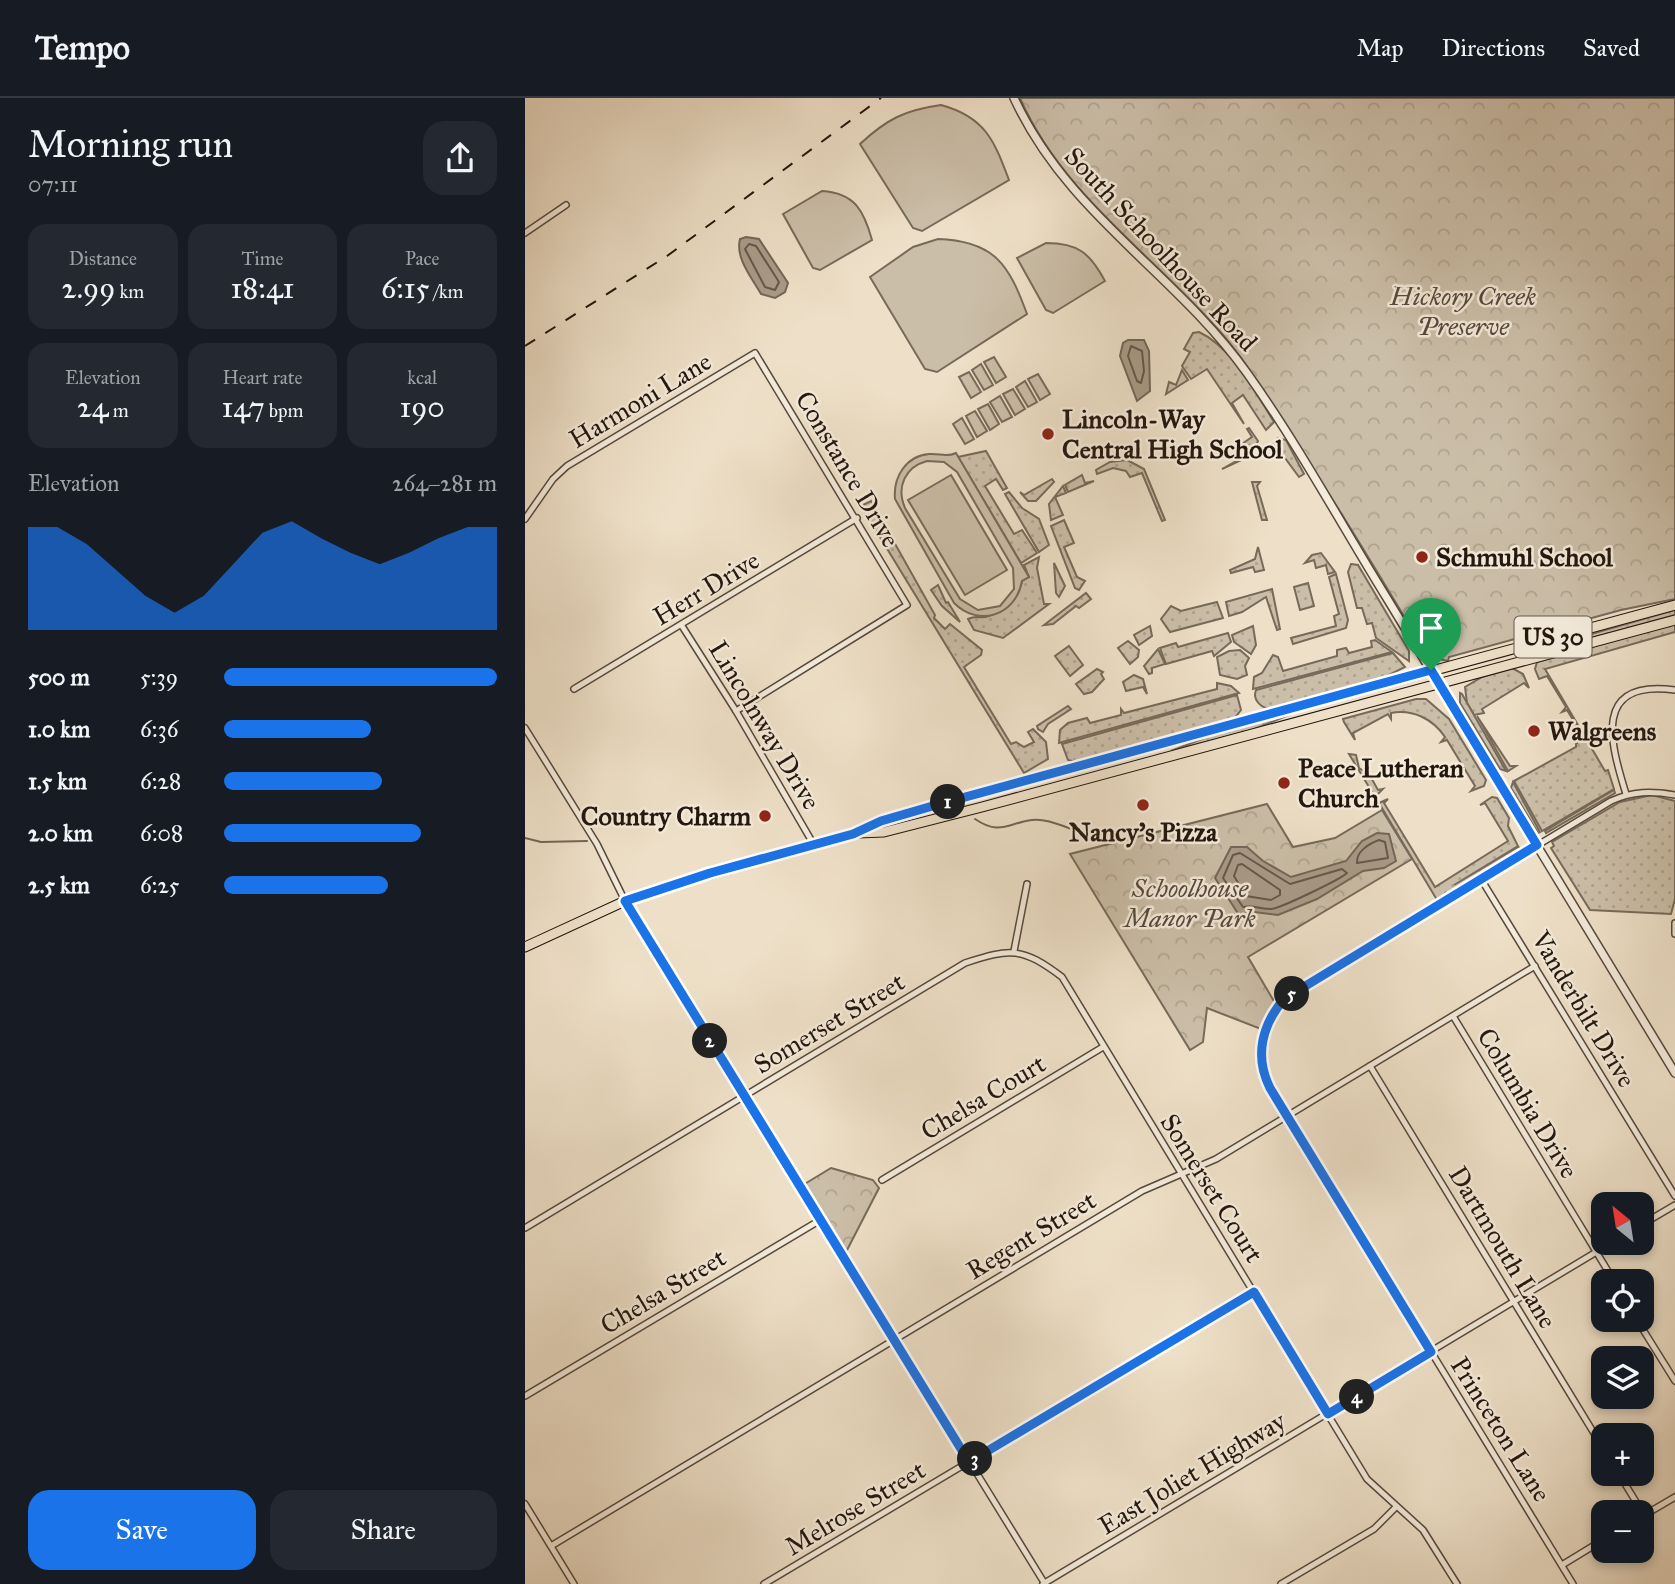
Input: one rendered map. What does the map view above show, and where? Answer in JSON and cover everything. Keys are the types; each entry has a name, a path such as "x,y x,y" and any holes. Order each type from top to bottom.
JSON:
{"main road":[{"name":"US 30","path":"525,947 625,901 710,873 853,834 881,821 1675,605"},
{"name":"US 30","path":"853,834 884,832 982,807 1675,620"}],"street":[{"name":"South Schoolhouse Road","path":"1014,98 1044,153 1080,200 1216,336 1246,372 1315,477 1675,1073"},
{"path":"525,233 566,205"},
{"name":"Constance Drive","path":"736,711 907,605 857,518 755,353"},
{"name":"Harmoni Lane","path":"525,519 566,466 755,353"},
{"name":"Herr Drive","path":"574,689 857,518"},
{"name":"Lincolnway Drive","path":"682,626 736,711 814,845"},
{"path":"1675,690 1643,688 1619,706 1612,718 1611,746 1626,794 1649,791 1675,795"},
{"path":"525,728 597,844 625,901 1044,1584"},
{"name":"Princeton Lane","path":"1573,1584 1286,1116 1266,1080 1262,1064 1264,1034 1277,1007 1303,986 1626,794"},
{"name":"Vanderbilt Drive","path":"1481,879 1675,1196"},
{"path":"1014,951 1027,884"},
{"path":"1675,923 1675,934"},
{"name":"Somerset Court","path":"1014,951 1039,960 1062,977 1359,1465 1376,1490 1423,1530 1457,1584"},
{"name":"Somerset Street","path":"525,1228 965,962 1014,951"},
{"name":"Regent Street","path":"551,1546 1142,1191 1216,1159 1535,966"},
{"name":"Columbia Drive","path":"1453,1016 1591,1244"},
{"name":"Chelsa Court","path":"882,1180 1103,1047"},
{"name":"Dartmouth Lane","path":"1370,1066 1591,1428"},
{"path":"1654,1217 1675,1205"},
{"name":"Chelsa Street","path":"525,1396 822,1219"},
{"name":"East Joliet Highway","path":"1044,1584 1591,1255"},
{"name":"Melrose Street","path":"764,1584 1254,1292"},
{"path":"1644,1332 1675,1381"},
{"path":"1654,1509 1675,1496"},
{"path":"525,1504 574,1584"},
{"path":"1281,1584 1379,1526 1396,1507"},
{"path":"1562,1565 1591,1547"}],"green space":[{"name":"Hickory Creek Preserve","path":"1020,98 1675,98 1675,599 1621,610 1449,657 1448,661 1435,658 1414,633 1241,358 1196,305 1085,195 1038,133"},
{"path":"941,105 978,123 998,153 1009,180 922,231 913,228 860,144 897,117"},
{"path":"822,191 843,195 856,205 872,240 820,270 813,268 783,214"},
{"path":"938,239 973,245 997,259 1014,282 1027,314 937,372 925,369 870,277 913,247"},
{"path":"1046,243 1067,245 1082,252 1094,263 1105,281 1053,313 1046,310 1017,258"},
{"path":"1199,332 1222,348 1251,384 1274,422 1266,430 1243,395 1232,403 1244,424 1207,369 1191,379 1182,366 1190,352 1184,349 1193,333"},
{"path":"994,357 1006,377 996,383 984,362"},
{"path":"981,364 993,385 984,390 972,370"},
{"path":"1182,370 1188,380 1166,394 1169,382 1176,385"},
{"path":"969,372 981,392 971,398 959,377"},
{"path":"1038,374 1050,394 1040,400 1028,379"},
{"path":"1025,381 1037,402 1028,407 1016,387"},
{"path":"1013,389 1025,409 1015,415 1003,394"},
{"path":"1000,396 1012,417 1002,422 990,402"},
{"path":"988,404 999,424 990,430 978,409"},
{"path":"975,411 987,431 977,437 966,416"},
{"path":"962,418 974,439 965,444 953,424"},
{"path":"1249,428 1258,441 1252,455 1222,469 1245,456 1239,446 1252,437 1247,429"},
{"path":"1278,438 1286,440 1304,474 1299,477 1274,443"},
{"path":"986,451 1007,488 1003,490 996,479 985,486 1014,534 1022,530 1037,553 1021,563 958,457"},
{"path":"956,453 1029,577 1022,581 1012,602 995,614 974,615 954,603 895,499 896,483 908,463 929,454","holes":["927,461 944,462 957,472 1013,568 1014,589 1000,606 978,610 960,599 905,508 902,485 908,473"]},
{"path":"1127,460 1144,469 1165,520 1162,521 1142,473 1130,477 1126,471 1113,468 1097,474 1096,470 1110,462"},
{"path":"951,475 1007,570 965,595 908,500"},
{"path":"1082,475 1085,483 1094,481 1068,492 1065,485"},
{"path":"1052,479 1054,482 1036,501 1028,501 1020,492 1024,495"},
{"path":"1252,482 1260,482 1257,486 1267,520 1262,520"},
{"path":"1063,486 1066,493 1055,497 1063,515 1051,520 1049,504"},
{"path":"1009,492 1022,508 1039,519 1049,545 1039,552 1005,494"},
{"path":"871,501 935,615 934,618 945,629 950,624 982,650 981,655 964,667 1011,744 1016,742 1024,747 1034,742 1028,732 1033,729 1046,742 1048,759 1024,773 861,506"},
{"path":"1064,520 1074,543 1064,547 1077,577 1085,581 1079,590 1075,588 1051,526"},
{"path":"1258,547 1264,570 1255,572 1253,567 1231,573 1230,570 1255,559"},
{"path":"1321,553 1335,572 1328,574 1326,565 1316,568 1314,560 1305,563 1312,555"},
{"path":"1039,557 1037,568 1044,604 1049,604 1003,638 974,630 968,619 989,616 1006,607 1018,592 1022,581 1029,577 1024,565"},
{"path":"1054,563 1065,586 1059,597 1056,593"},
{"path":"1351,564 1358,565 1409,651 1409,661 1376,638 1372,623 1367,624 1362,608 1357,608 1348,572"},
{"path":"1336,574 1348,620 1346,628 1293,644 1291,638 1336,626 1334,616 1339,614 1329,577"},
{"path":"1308,583 1314,606 1300,610 1294,587"},
{"path":"938,585 946,603 948,602 960,622 942,606 931,590"},
{"path":"1272,589 1280,629 1277,630 1266,597 1242,612 1229,616 1226,602"},
{"path":"1086,593 1091,599 1079,608 1076,606 1053,624 1044,625"},
{"path":"1217,602 1223,618 1170,632 1161,619 1171,606 1181,611"},
{"path":"1675,610 1675,615 1554,648 1553,645"},
{"path":"1675,624 1675,632 1545,669 1605,771 1608,770 1614,789 1542,831 1514,781 1576,747 1584,738 1567,710 1562,712 1566,707 1547,676 1539,679 1535,669 1537,662"},
{"path":"1150,626 1152,636 1139,645 1134,635"},
{"path":"1253,626 1256,645 1251,654 1234,642 1232,635"},
{"path":"1228,633 1231,642 1214,656 1212,651 1166,664 1160,648 1176,643 1178,647"},
{"path":"1375,640 1392,652 1253,689 1254,677 1262,673 1273,655 1278,657 1283,671 1337,656 1337,650 1346,648 1349,653 1372,647 1371,641"},
{"path":"1128,641 1139,650 1138,657 1130,664 1118,648"},
{"path":"1069,646 1083,665 1070,676 1055,656"},
{"path":"1158,649 1165,664 1152,668 1152,673 1149,674 1144,666"},
{"path":"1240,650 1249,658 1245,666 1247,675 1237,679 1220,675 1217,657 1229,651"},
{"path":"1393,653 1405,667 1377,681 1274,709 1262,706 1255,697 1256,690"},
{"path":"1512,668 1523,674 1529,688 1524,683 1482,709 1484,713 1474,715 1467,703 1465,687 1482,677"},
{"path":"1097,669 1103,672 1101,674 1104,679 1092,692 1084,694 1076,684"},
{"path":"1134,675 1143,679 1147,694 1143,687 1126,691 1123,682"},
{"path":"1217,683 1231,686 1239,693 1059,743 1060,730 1068,723 1087,718 1090,723 1121,715 1121,709 1124,713 1217,689"},
{"path":"1460,693 1506,771 1500,769 1460,703"},
{"path":"1237,695 1241,710 1233,720 1076,762 1068,760 1062,744"},
{"path":"1416,699 1426,699 1449,719 1486,780 1484,786 1471,791 1475,786 1447,740 1441,742 1445,737 1435,725 1422,717 1399,712 1391,713 1391,719 1388,714 1353,733 1355,740 1343,719"},
{"path":"1068,706 1071,709 1048,724 1043,732 1038,729 1037,726"},
{"path":"1296,712 1252,730 1171,751 1212,735"},
{"path":"1477,716 1510,766 1516,766 1508,771"},
{"path":"1349,754 1356,755 1359,768 1369,774 1378,790 1383,789 1375,797"},
{"path":"1513,782 1540,832 1538,833 1511,788"},
{"path":"1614,790 1615,793 1546,833 1545,831"},
{"path":"1652,795 1675,801 1675,899 1671,914 1590,910 1551,848 1554,846 1552,842 1620,802"},
{"path":"1492,797 1497,798 1509,818 1508,826 1518,846 1454,885 1518,847 1522,849 1437,900 1379,803 1388,799 1384,803 1435,887 1508,841 1485,803 1480,805"},
{"name":"Schoolhouse Manor Park","path":"1267,804 1293,847 1335,838 1382,810 1412,859 1248,957 1275,1003 1261,1029 1207,1008 1203,1042 1190,1050 1070,854"},
{"path":"831,1168 873,1180 879,1188 845,1254 803,1185"}],"water":[{"path":"740,239 759,239 788,283 785,292 775,298 761,294 745,268 739,246"},
{"path":"1128,340 1144,340 1149,351 1150,391 1137,401 1120,356 1123,343"},
{"path":"1377,833 1389,834 1396,861 1384,868 1363,871 1317,899 1278,915 1254,912 1239,915 1215,878 1231,847 1247,847 1263,861 1291,877 1346,861 1362,841"}],"waterway":[{"path":"975,819 998,828 1044,820 1081,832"},
{"path":"525,838 541,842 587,841"}],"railway":[{"path":"525,346 667,256 881,98"}],"place":[{"name":"Lincoln-Way Central High School","path":"1048,434"},
{"name":"Schmuhl School","path":"1422,557"},
{"name":"Walgreens","path":"1534,731"},
{"name":"Peace Lutheran Church","path":"1284,783"},
{"name":"Nancy's Pizza","path":"1143,805"},
{"name":"Country Charm","path":"765,816"}],"route":[{"path":"1431,670 1537,845 1284,999 1267,1024 1261,1054 1263,1072 1270,1088 1431,1352 1328,1414 1254,1292 969,1462 625,901 710,873 853,834 881,821 936,805 1431,670"}]}
